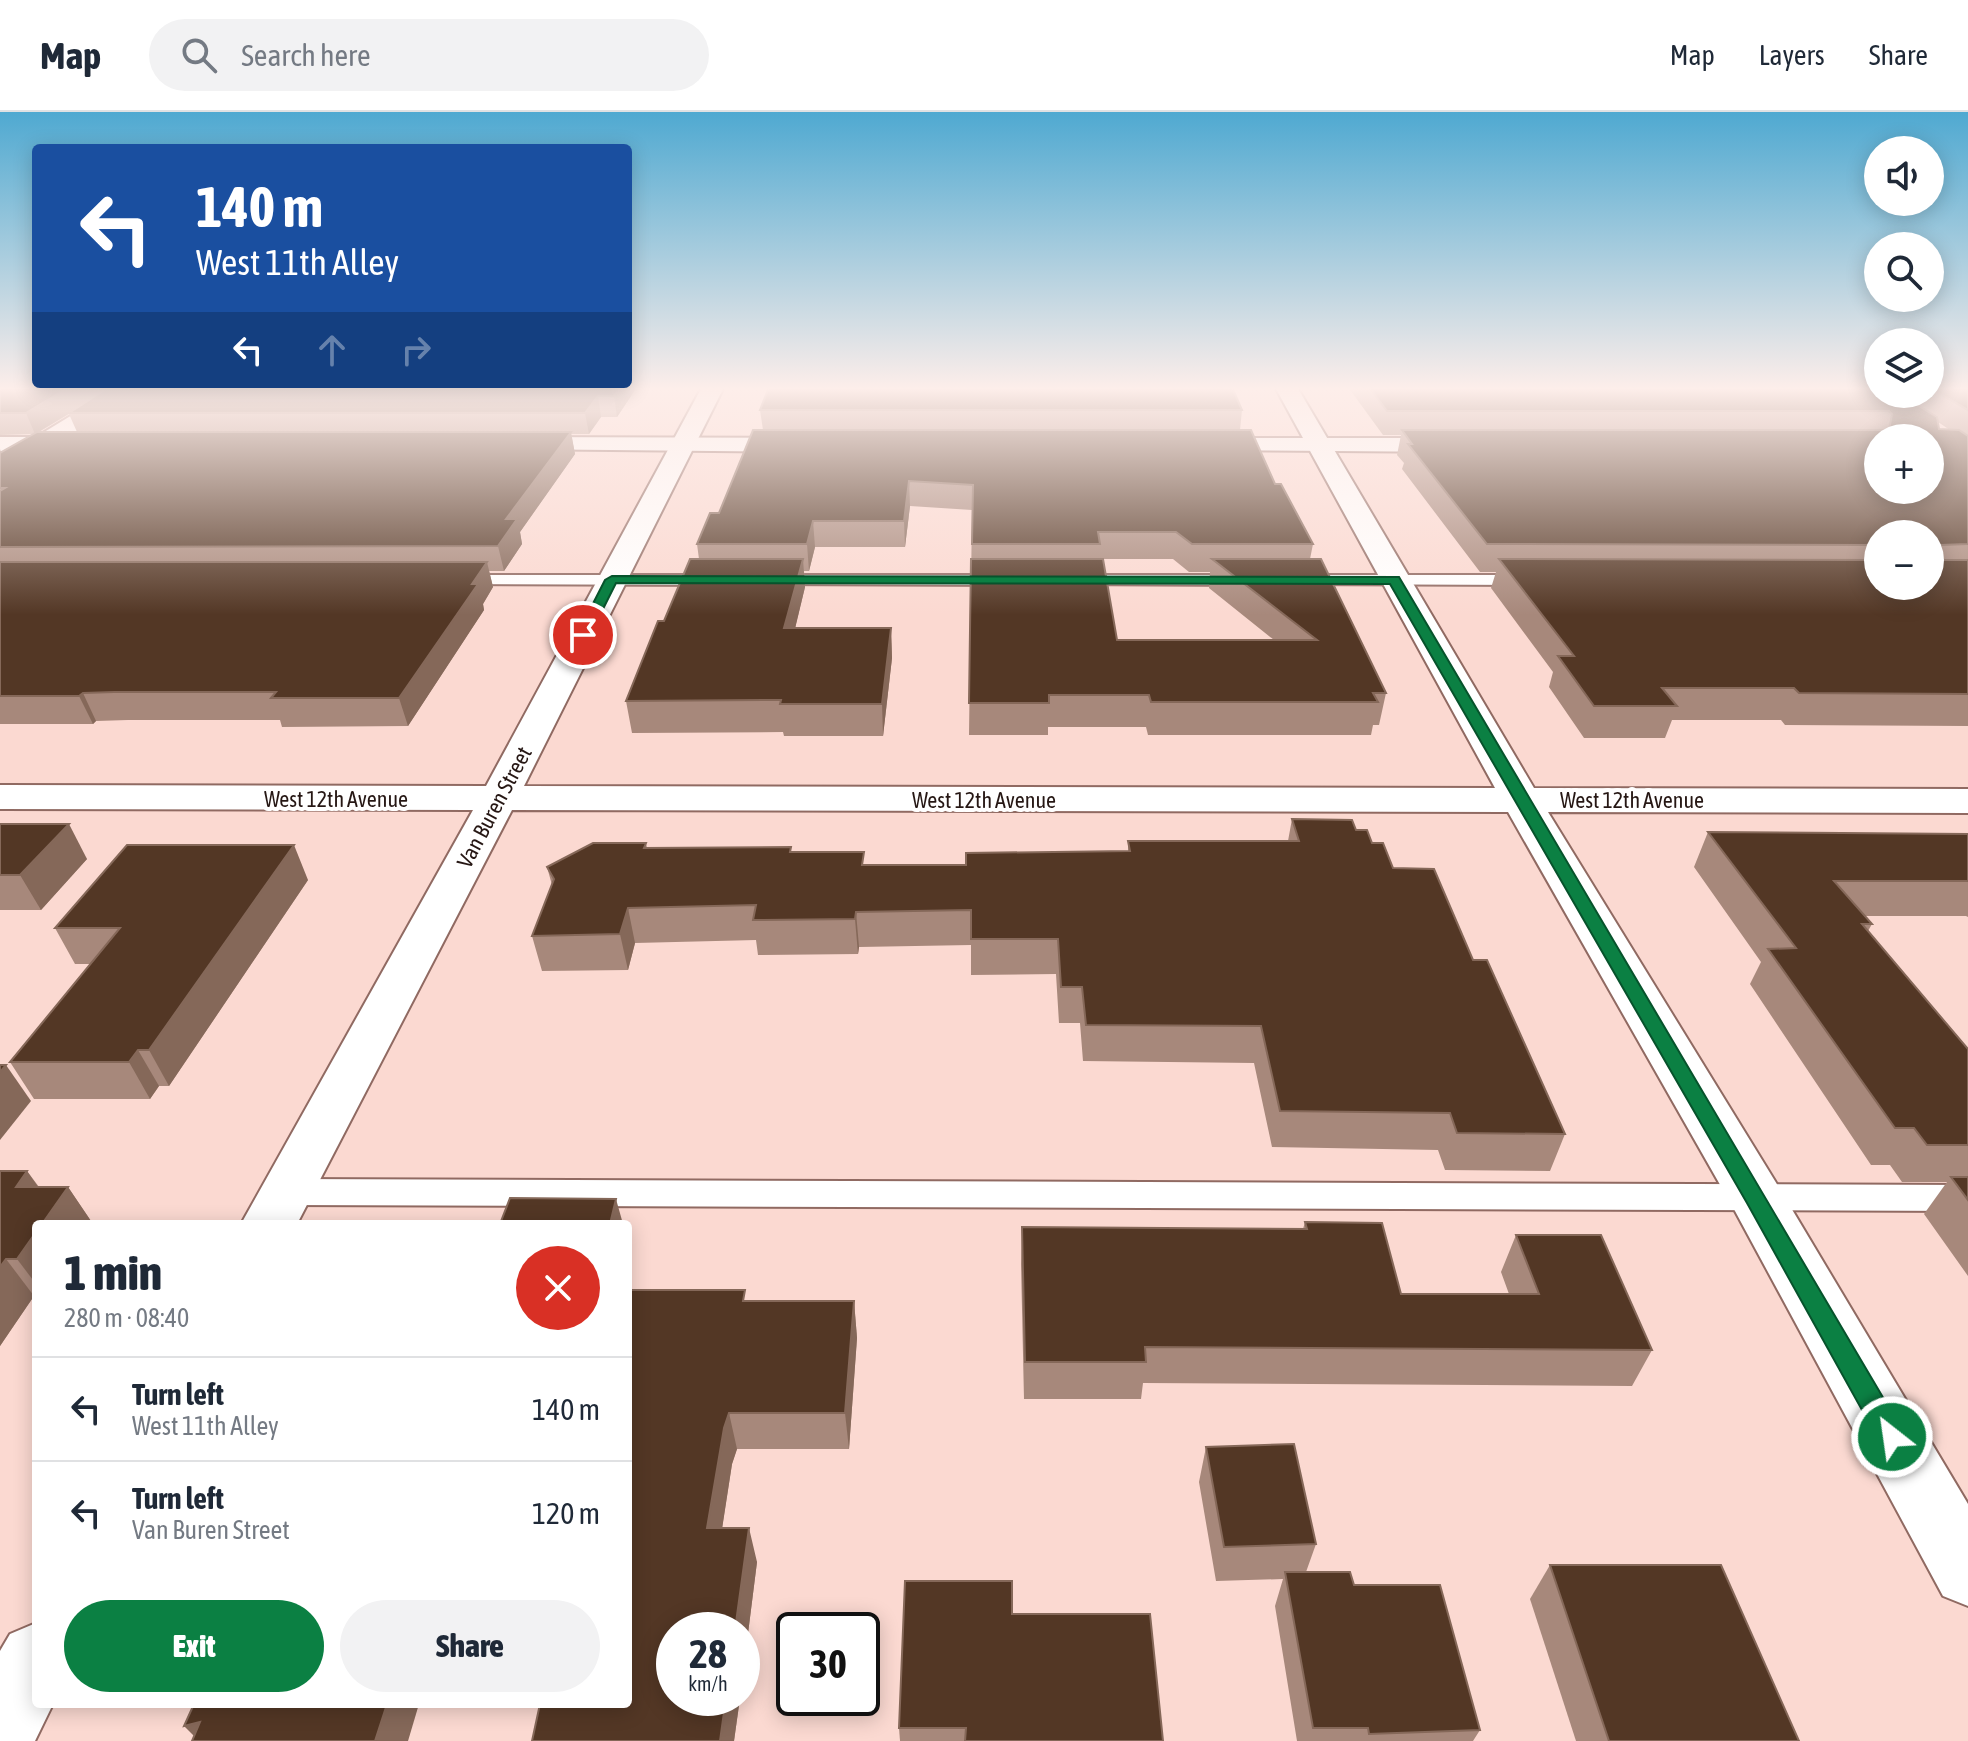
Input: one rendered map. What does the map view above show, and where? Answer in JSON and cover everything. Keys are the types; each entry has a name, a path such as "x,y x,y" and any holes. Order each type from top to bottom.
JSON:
{"street":[{"name":"Van Buren Street","path":"278,1208 498,800 671,463"},
{"path":"1328,463 1521,800 1755,1196 1968,1571"},
{"name":"West 12th Avenue","path":"0,797 1968,801"},
{"path":"0,1728 32,1668"}],"lane":[{"path":"437,580 1027,580"},
{"path":"1059,580 1550,580"},
{"path":"278,1208 1755,1196 1968,1198"}],"building":[{"path":"0,463 548,463 506,519 517,519 498,546 0,547 0,491 5,488 0,488"},
{"path":"739,463 1266,463 1275,484 1281,484 1313,544 1192,544 1176,532 1098,532 1100,544 972,544 973,485 909,481 904,521 813,521 807,544 697,544 710,513 719,513"},
{"path":"1423,463 1864,463 1864,504 1944,504 1944,463 1968,463 1968,544 1944,545 1944,520 1864,520 1864,545 1487,544"},
{"path":"690,559 803,559 784,628 891,628 882,704 780,704 781,700 626,701 658,621 664,621"},
{"path":"971,559 1103,559 1117,640 1317,640 1212,559 1321,559 1386,693 1373,693 1378,702 1151,702 1149,695 1049,695 1049,703 969,703"},
{"path":"1499,559 1864,560 1864,600 1944,600 1944,560 1968,560 1968,694 1799,693 1794,688 1662,688 1677,706 1594,706 1558,656 1574,656"},
{"path":"0,562 487,562 472,584 478,584 399,698 271,698 276,692 0,696"},
{"path":"1292,819 1352,820 1356,830 1367,830 1372,843 1383,843 1393,868 1434,869 1473,960 1487,960 1565,1134 1457,1133 1450,1113 1280,1111 1261,1026 1086,1025 1082,987 1061,987 1058,939 971,939 971,910 856,912 855,919 753,920 756,905 628,908 620,934 532,936 554,879 547,867 593,843 646,843 644,848 791,847 790,852 864,852 862,865 966,865 966,853 1130,851 1128,841 1299,841"},
{"path":"0,824 69,824 20,875 0,875"},
{"path":"1708,832 1968,834 1968,881 1834,881 1872,924 1862,924 1968,1049 1968,1145 1927,1145 1914,1128 1895,1128 1768,949 1796,948"},
{"path":"127,845 294,845 149,1050 138,1050 129,1062 10,1062 120,928 55,928"},
{"path":"0,1171 27,1171 16,1187 68,1187 45,1220 32,1220 32,1238 17,1259 6,1259 0,1267"},
{"path":"1951,1177 1968,1177 1968,1200"},
{"path":"510,1198 616,1199 611,1220 502,1220"},
{"path":"1305,1222 1382,1223 1401,1294 1539,1294 1516,1235 1601,1235 1652,1350 1145,1347 1146,1362 1025,1362 1022,1227 1307,1229"},
{"path":"632,1290 745,1290 743,1301 854,1301 845,1413 729,1413 707,1528 749,1528 737,1612 656,1612 656,1716 723,1716 720,1741 532,1741 539,1708 632,1708"},
{"path":"1294,1444 1316,1544 1224,1547 1206,1447"},
{"path":"1550,1565 1721,1565 1799,1741 1609,1741"},
{"path":"1285,1572 1350,1572 1354,1585 1440,1585 1480,1730 1369,1734 1368,1728 1313,1728"},
{"path":"905,1581 1012,1581 1012,1614 1150,1614 1163,1741 965,1741 966,1728 899,1728"},
{"path":"192,1708 386,1708 375,1741 192,1741 200,1722 184,1726"}],"route":[{"path":"583,635 612,580 1394,580 1755,1196 1892,1437"}]}
